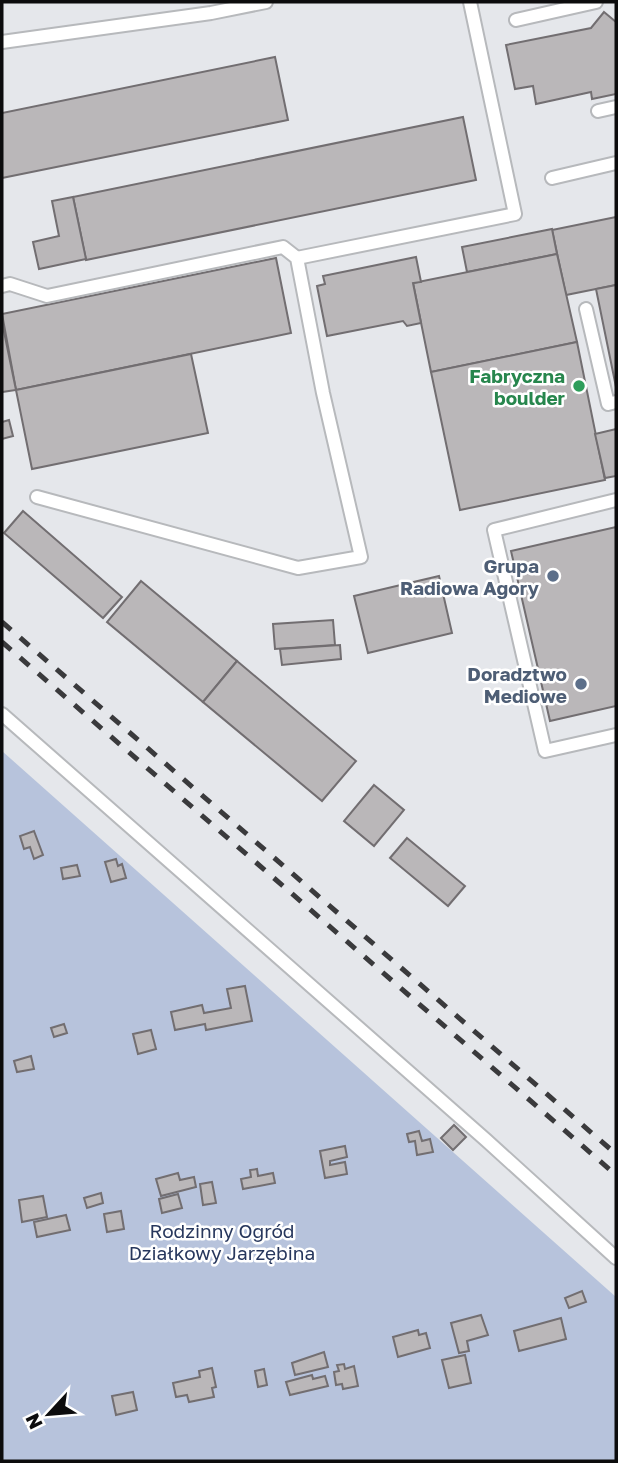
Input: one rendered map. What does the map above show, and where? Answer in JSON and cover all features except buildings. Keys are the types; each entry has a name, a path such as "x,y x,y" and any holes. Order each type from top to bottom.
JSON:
{"lane":[{"path":"2,42 211,13 266,2"},
{"path":"297,258 515,214 470,2"},
{"path":"516,20 596,2"},
{"path":"598,111 616,107"},
{"path":"552,178 616,163"},
{"path":"2,286 10,284 47,296 283,247 297,258 323,393 360,557 298,568 37,497"},
{"path":"586,309 608,404 616,402"},
{"path":"616,500 494,530 545,751 616,735"},
{"path":"2,715 486,1140 616,1258"}],"green space":[{"name":"Rodzinny Ogród Działkowy Jarzębina","path":"2,751 616,1297 616,1461 2,1461"}],"railway":[{"path":"2,622 616,1154"},
{"path":"2,642 616,1175"}],"place":[{"name":"Fabryczna boulder","path":"579,386"},
{"name":"Grupa Radiowa Agory","path":"553,576"},
{"name":"Doradztwo Mediowe","path":"581,684"}]}
